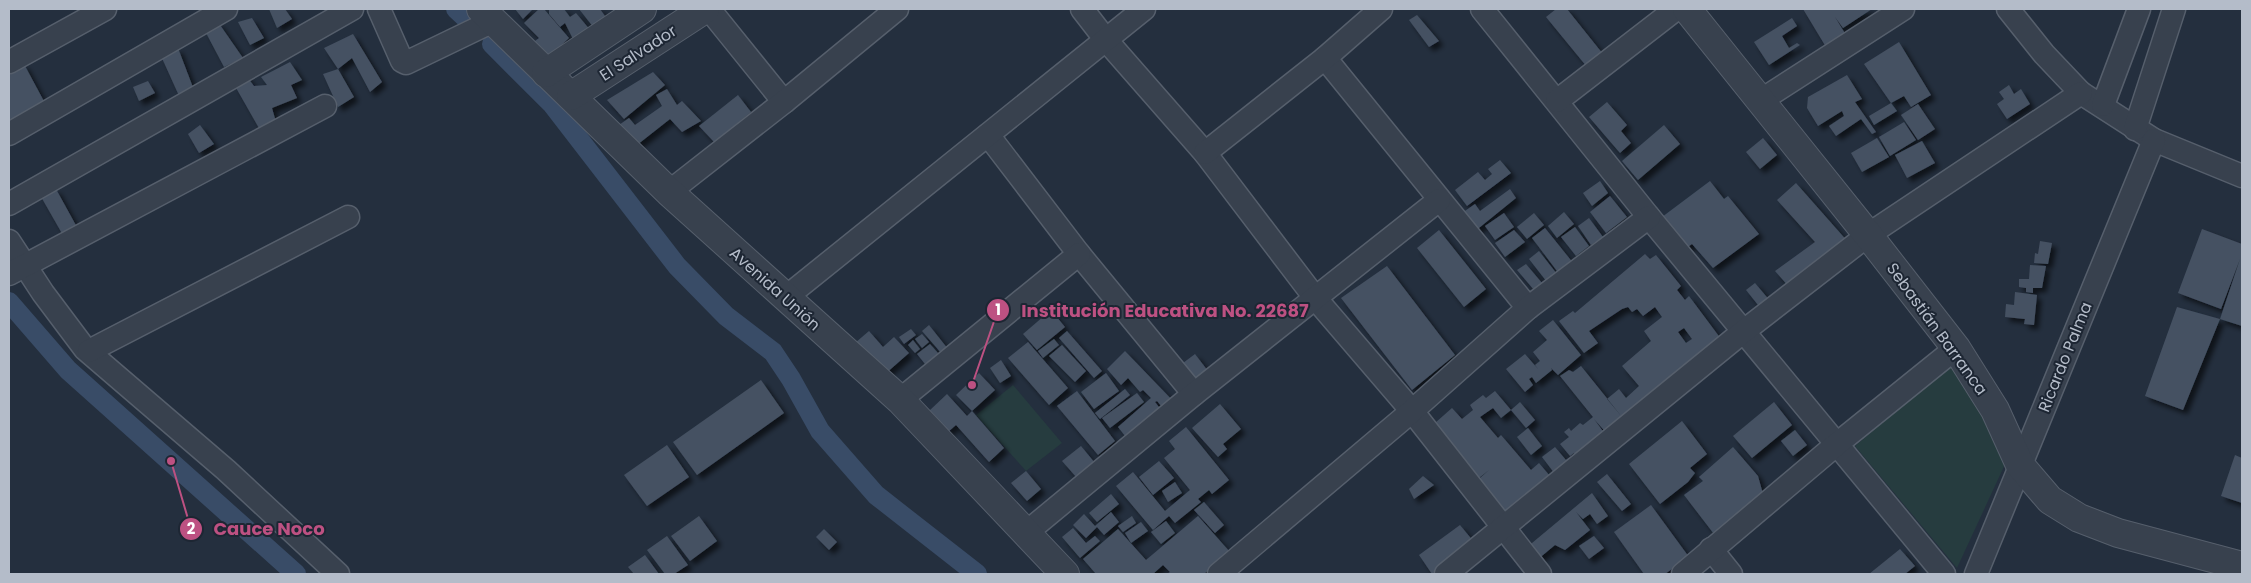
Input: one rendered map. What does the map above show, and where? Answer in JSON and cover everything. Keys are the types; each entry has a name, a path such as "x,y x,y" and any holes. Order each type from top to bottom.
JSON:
{"street":[{"path":"9,62 105,9"},
{"path":"9,134 226,9"},
{"path":"9,204 352,9"},
{"path":"379,9 402,62 406,63 487,15"},
{"name":"El Salvador","path":"546,73 642,9"},
{"path":"707,9 784,102"},
{"name":"El Salvador","path":"571,96 707,9"},
{"path":"1082,9 1106,40 1205,152 1316,299 1412,411 1540,574"},
{"path":"785,298 1144,9"},
{"path":"1205,152 1324,58 1381,9"},
{"path":"1482,9 1649,217 1944,574"},
{"path":"1557,101 1676,9"},
{"name":"Sebastián Barranca","path":"1687,9 1956,348 1995,410 2020,465 2031,481 2050,500 2079,518 2118,533 2239,564"},
{"path":"1760,100 1904,9"},
{"path":"2008,9 2044,54 2081,93 2103,105 2144,134 2242,176"},
{"path":"2103,105 2139,9"},
{"name":"Ricardo Palma","path":"1976,574 2020,465 2144,134 2174,9"},
{"path":"669,192 784,102 886,12"},
{"name":"Avenida Unión","path":"487,15 669,192 900,400 1065,574"},
{"path":"1324,58 1528,308"},
{"path":"1446,574 1744,331 1868,235 2081,93"},
{"path":"17,269 324,106"},
{"path":"988,135 1079,254 1194,394"},
{"path":"1027,532 1194,394 1439,200"},
{"path":"89,351 348,217"},
{"path":"1219,574 1412,411 1528,308 1649,217"},
{"path":"9,241 17,269 43,293 89,351 226,470 338,574"},
{"path":"900,400 1079,254"},
{"path":"1683,574 1837,444 1956,348"},
{"path":"1711,550 1731,574"}],"green space":[{"path":"1952,364 1993,428 2006,462 1957,568 1855,446"},
{"path":"1013,385 1062,443 1026,471 976,415"}],"building":[{"path":"269,9 285,9 292,19 277,28"},
{"path":"515,9 533,9 523,19"},
{"path":"539,9 544,9 569,38 549,57 531,44 539,38 524,23"},
{"path":"549,9 564,9 570,17 576,13 591,31 574,41 565,23 560,27 549,14"},
{"path":"579,9 600,9 610,23 598,33"},
{"path":"1556,9 1567,9 1603,54 1587,67 1546,17"},
{"path":"1803,9 1872,9 1843,28 1835,17 1846,35 1826,47"},
{"path":"1417,15 1439,41 1429,47 1409,20"},
{"path":"252,18 264,38 250,45 238,22"},
{"path":"1792,18 1797,26 1782,36 1789,48 1797,43 1800,45 1769,65 1754,42"},
{"path":"218,22 243,58 224,67 205,31"},
{"path":"353,34 382,82 370,92 352,58 338,69 324,48"},
{"path":"1899,42 1931,95 1911,107 1904,96 1891,103 1864,64"},
{"path":"178,48 194,90 180,98 161,56"},
{"path":"290,62 302,80 291,85 297,98 272,108 276,122 260,130 235,86 245,74 254,86 267,85 261,77"},
{"path":"24,64 46,105 9,127 9,73"},
{"path":"338,69 354,97 338,107 323,74"},
{"path":"653,72 665,85 624,119 607,100"},
{"path":"1847,75 1862,99 1855,102 1876,132 1872,134 1861,119 1836,136 1829,126 1844,116 1842,111 1818,126 1807,108 1808,97"},
{"path":"148,81 155,93 139,101 133,87"},
{"path":"2009,85 2014,94 2021,89 2030,104 2007,119 1997,104 2004,99 1999,92"},
{"path":"667,89 677,105 682,101 701,121 682,132 670,119 637,145 619,125 629,118 635,125 662,106 656,95"},
{"path":"738,95 751,112 714,142 699,126"},
{"path":"1607,102 1627,125 1621,131 1631,143 1620,153 1589,117"},
{"path":"1891,103 1897,111 1874,125 1869,116"},
{"path":"1918,104 1935,129 1918,140 1901,115"},
{"path":"1904,122 1916,140 1890,156 1879,137"},
{"path":"200,125 214,144 199,153 188,134"},
{"path":"1664,125 1680,144 1638,180 1622,161"},
{"path":"1763,138 1777,155 1760,169 1746,152"},
{"path":"1877,138 1889,157 1862,172 1851,153"},
{"path":"1922,141 1935,163 1907,178 1895,155"},
{"path":"1500,160 1511,173 1467,206 1455,190 1478,172 1485,180 1492,174 1488,169"},
{"path":"1600,181 1608,193 1592,206 1583,193"},
{"path":"1710,181 1724,199 1728,196 1759,234 1713,268 1692,244 1685,249 1662,217"},
{"path":"1796,183 1849,243 1790,288 1775,271 1815,242 1777,200"},
{"path":"56,189 78,229 64,237 40,195"},
{"path":"1510,189 1516,198 1474,232 1462,213 1475,204 1480,211"},
{"path":"1610,196 1627,217 1606,233 1590,212"},
{"path":"1564,212 1574,224 1557,238 1548,226"},
{"path":"1504,213 1514,227 1495,240 1485,226"},
{"path":"1534,213 1544,225 1527,239 1517,227"},
{"path":"1589,218 1603,237 1591,245 1578,226"},
{"path":"1575,227 1589,246 1576,256 1561,237"},
{"path":"1545,228 1574,264 1560,275 1532,238"},
{"path":"2202,229 2242,244 2242,326 2220,319 2240,259 2221,309 2178,293"},
{"path":"1439,230 1486,289 1464,307 1417,248"},
{"path":"1514,230 1525,242 1505,257 1495,243"},
{"path":"2040,241 2052,243 2048,264 2034,263 2035,253 2038,254"},
{"path":"1539,251 1557,274 1547,282 1529,259"},
{"path":"1645,254 1650,259 1656,255 1681,286 1677,290 1685,300 1689,296 1724,343 1609,436 1594,419 1608,438 1579,459 1574,453 1570,456 1560,444 1569,437 1564,432 1569,428 1571,431 1580,423 1583,425 1593,417 1560,376 1569,370 1573,372 1581,366 1607,399 1619,389 1626,398 1639,386 1622,366 1651,341 1644,331 1662,317 1655,307 1643,316 1637,309 1632,312 1628,307 1622,309 1589,331 1598,343 1584,353 1559,321 1573,311 1575,313","holes":["1684,328 1692,339 1686,343 1678,332"]},
{"path":"1526,264 1542,283 1534,290 1517,270"},
{"path":"2030,265 2046,266 2042,288 2033,288 2033,293 2026,292 2026,288 2019,287 2019,279 2029,279"},
{"path":"1387,266 1455,355 1412,390 1341,298"},
{"path":"1755,283 1771,302 1762,310 1746,290"},
{"path":"2015,292 2037,295 2034,325 2024,324 2025,319 2005,317 2006,304 2014,305"},
{"path":"2177,307 2220,319 2183,410 2145,396"},
{"path":"1051,310 1065,327 1037,350 1023,334"},
{"path":"1553,320 1581,355 1558,375 1551,368 1552,370 1536,383 1532,377 1529,379 1533,385 1525,392 1506,369 1525,354 1538,369 1535,365 1540,361 1533,352 1547,340 1539,331"},
{"path":"929,325 948,349 942,354 922,331"},
{"path":"911,329 916,335 904,344 899,337"},
{"path":"869,331 883,347 894,337 909,353 884,375 855,343"},
{"path":"1067,331 1102,371 1094,378 1059,338"},
{"path":"922,334 929,342 922,348 915,339"},
{"path":"1054,339 1059,345 1043,358 1038,351"},
{"path":"913,340 920,349 915,353 908,345"},
{"path":"1028,342 1068,388 1049,405 1008,358"},
{"path":"930,344 938,353 929,369 917,354"},
{"path":"1062,345 1086,371 1075,382 1049,356"},
{"path":"1125,351 1177,405 1167,413 1157,401 1155,402 1163,412 1129,441 1118,427 1151,398 1143,390 1140,392 1128,378 1121,385 1107,369"},
{"path":"1195,354 1208,371 1196,381 1183,363"},
{"path":"1001,360 1011,376 1000,383 990,368"},
{"path":"979,373 995,390 972,411 956,395"},
{"path":"1106,373 1119,391 1094,409 1081,392"},
{"path":"761,380 784,413 697,475 673,442"},
{"path":"1125,389 1130,395 1100,419 1095,413"},
{"path":"1077,391 1115,441 1098,455 1057,406"},
{"path":"1495,391 1511,410 1501,418 1493,408 1480,417 1498,438 1501,435 1531,470 1539,463 1555,482 1508,519 1471,486 1489,470 1479,478 1435,423 1452,408 1462,419 1473,410 1470,405 1483,395 1486,398"},
{"path":"1137,393 1144,402 1110,428 1102,418"},
{"path":"947,394 967,416 972,411 1004,448 989,462 956,425 948,432 929,411"},
{"path":"1520,402 1535,420 1526,428 1511,410"},
{"path":"1774,402 1792,425 1752,458 1733,436"},
{"path":"1220,404 1241,429 1223,444 1227,449 1218,457 1192,428"},
{"path":"1682,421 1707,454 1690,468 1695,473 1688,482 1660,504 1629,464"},
{"path":"1186,427 1229,480 1212,494 1209,490 1198,499 1201,502 1175,523 1169,516 1153,530 1116,486 1133,472 1165,511 1190,490 1164,458 1175,449 1169,441"},
{"path":"1528,428 1542,446 1531,455 1517,437"},
{"path":"1795,430 1807,445 1793,456 1781,441"},
{"path":"667,445 689,477 647,506 624,475"},
{"path":"1081,446 1095,463 1077,478 1062,461"},
{"path":"1555,447 1566,460 1569,458 1574,463 1555,474 1542,457"},
{"path":"1733,447 1758,476 1765,501 1717,538 1684,495 1703,481 1699,477"},
{"path":"2235,455 2242,458 2242,503 2221,496"},
{"path":"1159,461 1174,478 1153,495 1139,477"},
{"path":"1026,471 1041,489 1027,501 1011,483"},
{"path":"1607,474 1631,504 1622,511 1597,482"},
{"path":"1423,476 1434,485 1414,499 1409,489"},
{"path":"1175,482 1182,493 1168,502 1162,491"},
{"path":"1592,493 1608,516 1597,524 1590,514 1583,519 1576,512 1590,530 1565,550 1555,545 1537,560 1526,548"},
{"path":"1111,494 1119,504 1097,522 1089,513"},
{"path":"1204,502 1224,525 1215,533 1194,510"},
{"path":"1651,505 1689,557 1665,574 1644,574 1614,532"},
{"path":"1111,512 1119,522 1104,535 1097,527 1086,538 1073,525 1084,514 1095,526"},
{"path":"699,516 717,541 690,561 671,536"},
{"path":"1132,516 1136,523 1123,532 1118,526"},
{"path":"1198,516 1230,552 1204,574 1167,574 1170,572 1163,565 1153,574 1096,574 1083,559 1118,529 1146,560"},
{"path":"1166,521 1175,533 1161,544 1151,532"},
{"path":"1141,522 1148,531 1131,543 1125,533"},
{"path":"1460,525 1474,542 1432,574 1419,555"},
{"path":"1073,528 1086,543 1095,536 1100,541 1080,558 1062,537"},
{"path":"824,529 837,542 829,550 816,537"},
{"path":"667,536 688,565 674,574 665,574 647,550"},
{"path":"1594,536 1604,548 1589,559 1579,546"},
{"path":"1900,549 1915,566 1905,574 1869,574"},
{"path":"645,555 659,574 634,574 628,567"}],"waterway":[{"path":"456,9 470,22"},
{"path":"492,44 552,104 677,266 726,316 773,352 791,379 820,431 876,495 977,574"},
{"path":"9,302 68,370 296,574"}],"place":[{"name":"Institución Educativa No. 22687","path":"972,385"},
{"name":"Cauce Noco","path":"171,461"}]}
